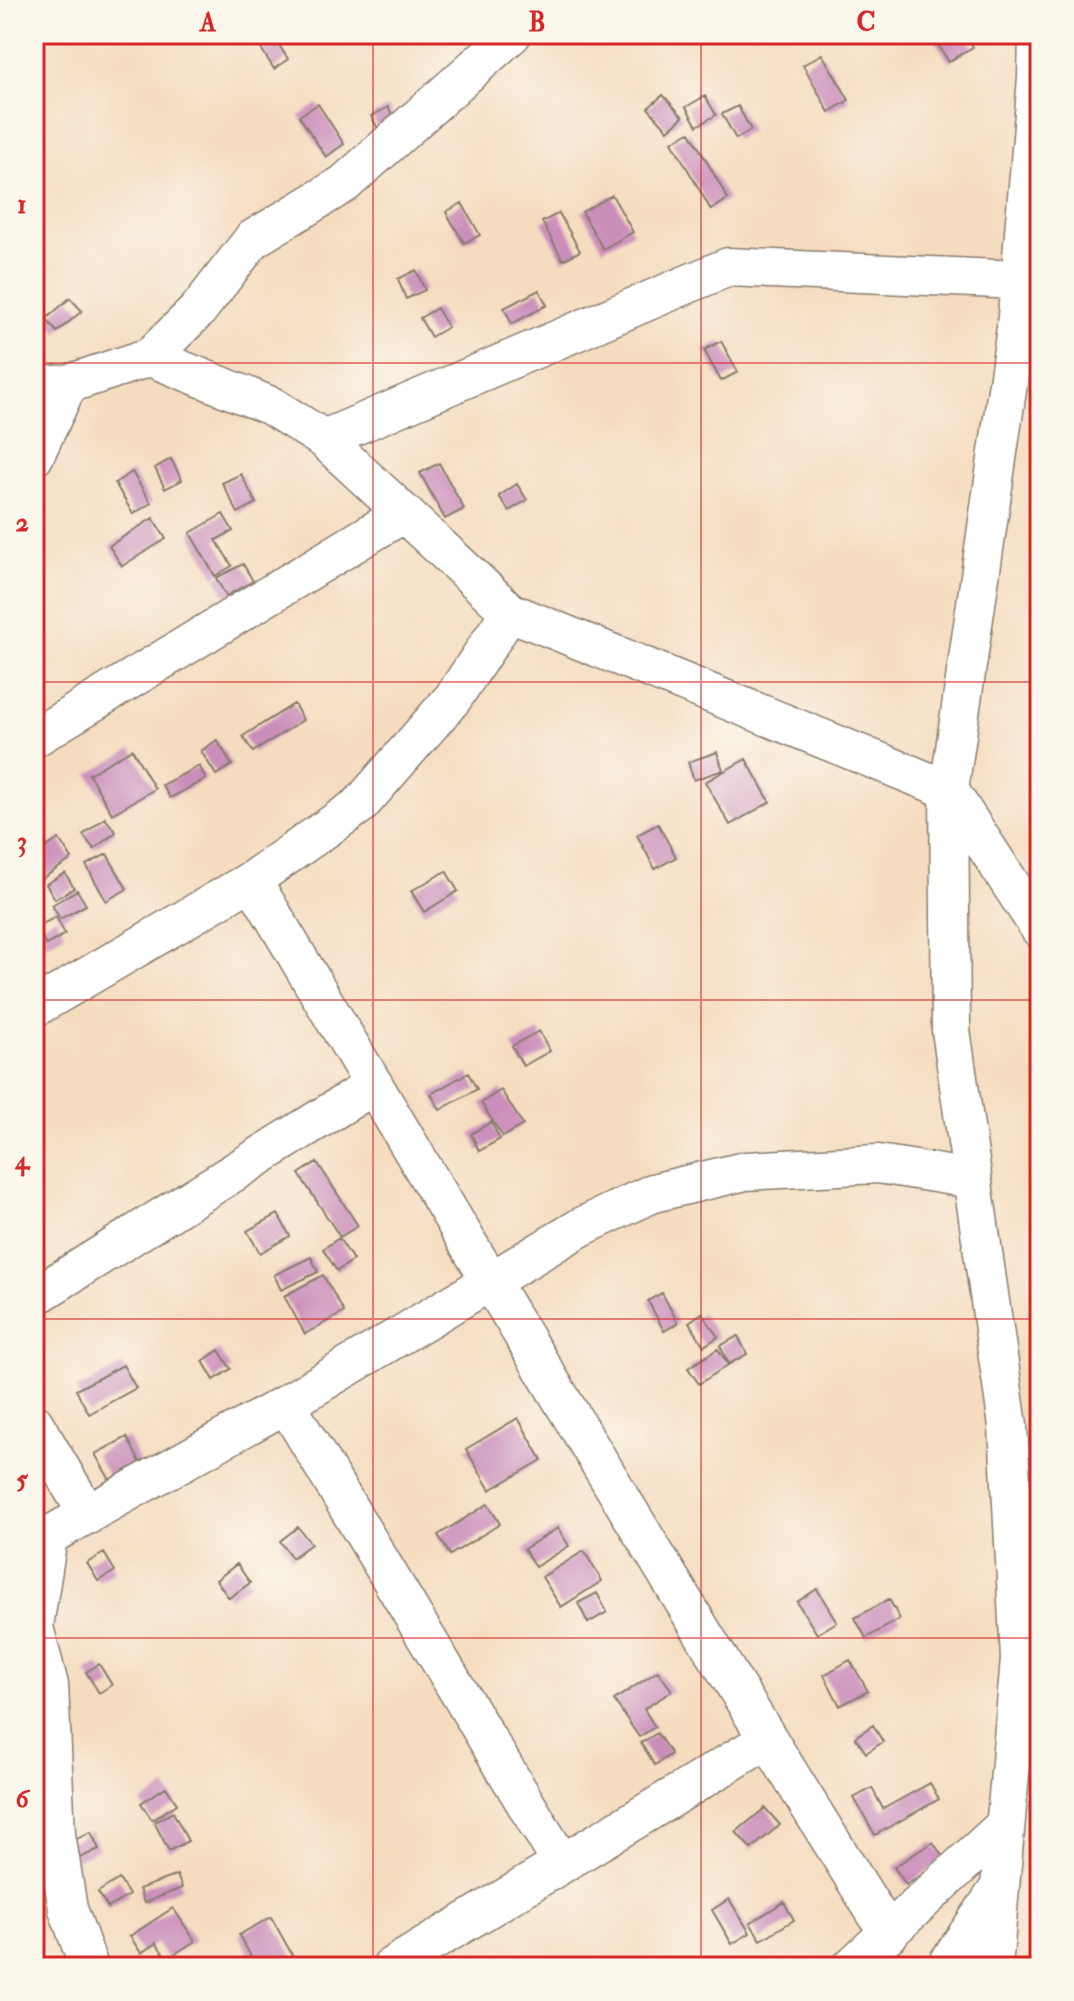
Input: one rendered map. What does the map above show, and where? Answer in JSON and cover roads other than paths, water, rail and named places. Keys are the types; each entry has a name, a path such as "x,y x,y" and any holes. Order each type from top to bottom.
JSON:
{"street":[{"path":"34,457 47,402 150,357 198,310 253,239 344,184 512,34"},
{"path":"993,1967 1020,1659 1008,1426 951,1030 949,790 1014,344 1030,277 1038,34"},
{"path":"324,439 728,267 1030,277"},
{"path":"150,357 271,406 324,439 510,612 949,790 1040,929"},
{"path":"34,738 404,513"},
{"path":"34,1008 252,880 360,805 453,698 510,612"},
{"path":"252,880 489,1282 767,1740 889,1934"},
{"path":"34,1297 374,1085"},
{"path":"89,1967 68,1909 56,1834 49,1685 34,1626 41,1540 286,1404 581,1227 653,1193 745,1171 878,1164 972,1179"},
{"path":"286,1404 562,1864"},
{"path":"34,1423 88,1515"},
{"path":"391,1967 767,1740"},
{"path":"851,1967 1004,1826"},
{"path":"945,1967 1001,1886"}]}
